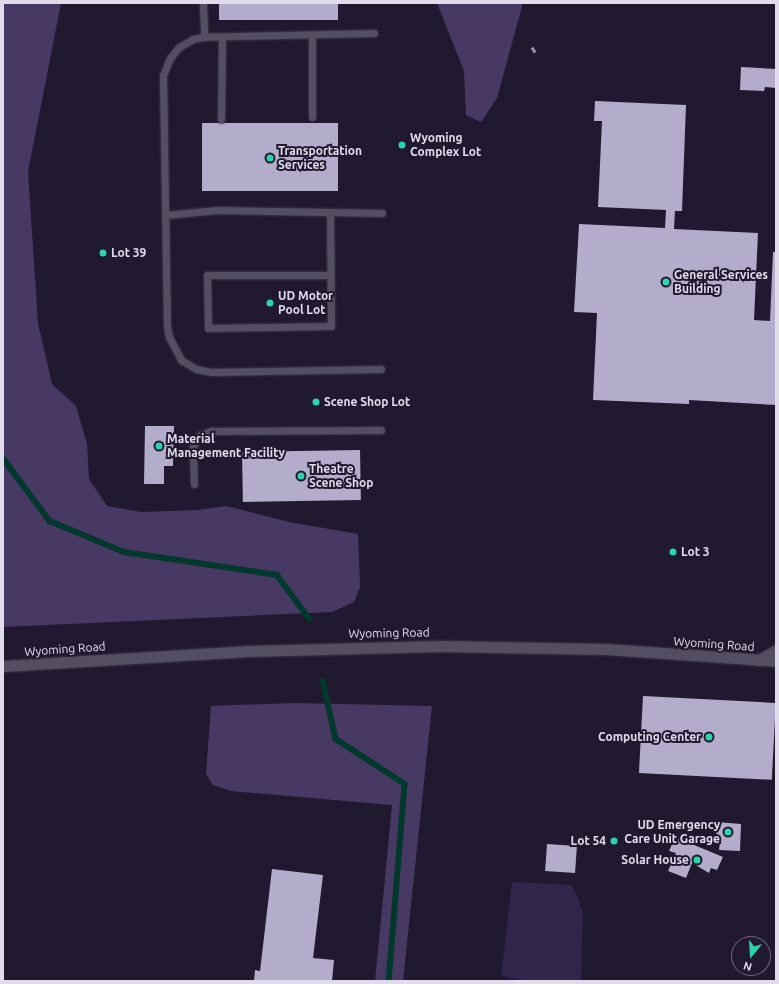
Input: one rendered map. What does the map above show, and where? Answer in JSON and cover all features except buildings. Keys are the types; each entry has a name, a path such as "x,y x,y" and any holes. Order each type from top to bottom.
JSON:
{"street":[{"name":"Wyoming Road","path":"3,666 249,651 442,646 606,649 776,661"},
{"path":"759,660 776,650"}],"lane":[{"path":"203,3 204,37"},
{"path":"374,34 222,38 204,37 193,39 180,47 170,58 163,75 167,326 169,337 180,360 196,369 211,372 381,369"},
{"path":"312,36 312,117"},
{"path":"221,119 222,38"},
{"path":"165,215 218,210 382,213"},
{"path":"329,275 207,275 208,328 331,326 329,275 330,212"},
{"path":"194,484 193,447 200,435 212,431 381,430"}],"shaded area":[{"path":"3,3 61,3 28,172 38,323 52,384 76,406 87,444 89,479 107,506 141,512 197,510 226,506 289,522 358,534 360,587 354,602 332,612 3,627"},
{"path":"437,3 523,3 497,98 481,122 466,115 464,71"},
{"path":"294,703 432,706 403,981 375,981 392,805 231,791 213,785 206,774 211,706"},
{"path":"512,882 571,885 578,897 583,914 581,981 529,981 501,976"}],"waterway":[{"path":"3,458 50,521 124,552 277,575 309,618"},
{"path":"323,681 336,739 405,784 389,981"}],"railway":[{"path":"532,47 535,52"}],"place":[{"name":"Wyoming Complex Lot","path":"402,145"},
{"name":"Transportation Services","path":"270,158"},
{"name":"Lot 39","path":"103,253"},
{"name":"General Services Building","path":"666,282"},
{"name":"UD Motor Pool Lot","path":"270,303"},
{"name":"Scene Shop Lot","path":"316,402"},
{"name":"Material Management Facility","path":"159,446"},
{"name":"Theatre Scene Shop","path":"301,476"},
{"name":"Lot 3","path":"673,552"},
{"name":"Computing Center","path":"709,737"},
{"name":"UD Emergency Care Unit Garage","path":"728,832"},
{"name":"Lot 54","path":"614,841"},
{"name":"Solar House","path":"697,860"}]}
